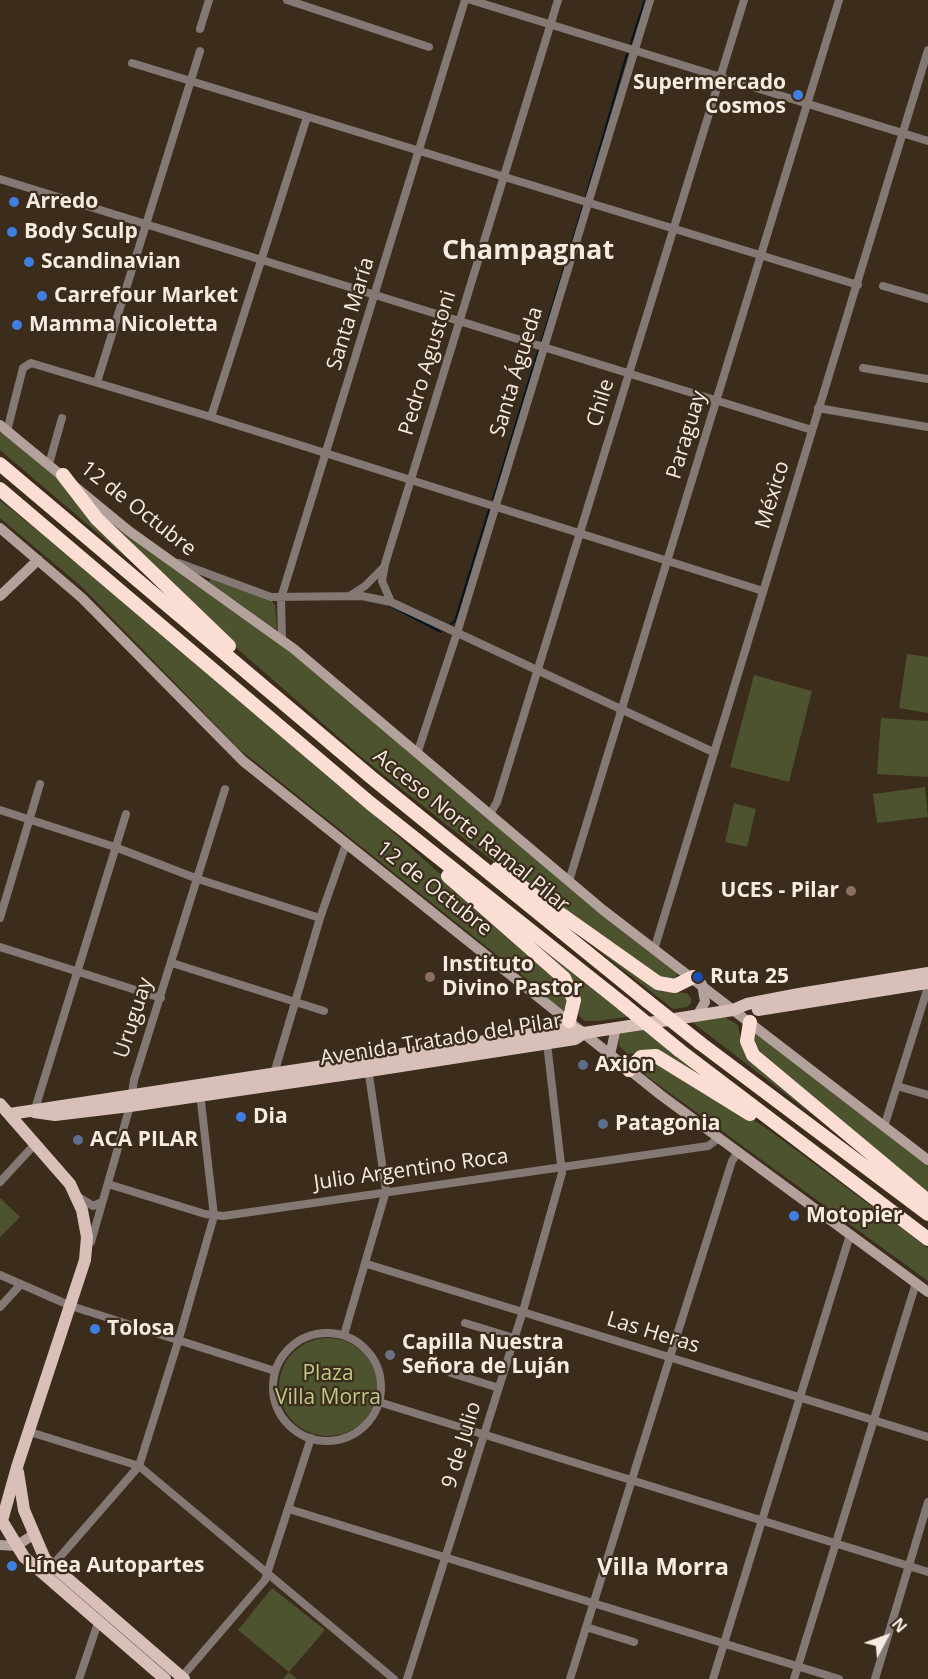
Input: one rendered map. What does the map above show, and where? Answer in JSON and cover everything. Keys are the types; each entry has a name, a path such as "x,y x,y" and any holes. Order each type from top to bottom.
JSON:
{"highway":[{"name":"Acceso Norte Ramal Pilar","path":"0,464 372,778 647,1001 928,1214"},
{"path":"63,475 97,519 238,654 276,696"},
{"name":"Acceso Norte Ramal Pilar","path":"0,490 370,803 679,1050 928,1239"},
{"path":"372,778 653,980 670,987 697,981"},
{"path":"370,803 417,849 559,972 574,996 569,1021"},
{"path":"750,1022 747,1041 753,1056 928,1202"},
{"path":"629,1070 641,1057 649,1054 659,1057 849,1180"}],"main road":[{"path":"733,1010 747,1004 799,994 928,973"},
{"path":"584,1033 733,1010 749,1011 928,983"},
{"name":"Avenida Tratado del Pilar","path":"5,1115 34,1112 53,1106 131,1101 274,1081 571,1028 584,1033"},
{"name":"Avenida Tratado del Pilar","path":"368,1066 574,1039 584,1033"},
{"name":"Uruguay","path":"0,1104 5,1115 36,1143 76,1195 86,1225 85,1260 30,1432 3,1506 1,1524"},
{"path":"17,1467 24,1510 39,1550 51,1566 182,1678"},
{"path":"1,1524 15,1546 165,1679"}],"street":[{"path":"200,29 209,0"},
{"path":"287,0 429,47"},
{"name":"Santa María","path":"282,640 281,598 376,296 465,0"},
{"path":"471,0 928,141"},
{"name":"Pedro Agustoni","path":"384,587 385,564 558,0"},
{"name":"Santa Águeda","path":"417,754 457,633 650,0"},
{"name":"Chile","path":"490,814 497,802 744,0"},
{"name":"Paraguay","path":"569,881 839,0"},
{"name":"México","path":"654,950 928,50"},
{"path":"97,382 200,51"},
{"path":"132,63 858,285"},
{"path":"211,417 307,117"},
{"path":"0,179 812,430"},
{"path":"884,286 928,299"},
{"path":"3,428 23,368 31,363 668,559 763,591"},
{"path":"862,368 928,379"},
{"path":"818,408 928,428"},
{"path":"49,464 62,418"},
{"name":"12 de Octubre","path":"3,428 129,531 282,640 654,950 928,1160"},
{"name":"12 de Octubre","path":"0,528 89,604 229,749 629,1070 928,1292"},
{"path":"169,559 271,597 348,596 391,602 713,752"},
{"path":"0,596 38,560"},
{"name":"Pedro Agustoni","path":"348,596 370,582 385,564"},
{"path":"203,585 211,574"},
{"path":"374,598 368,591 370,582 384,587 391,602"},
{"path":"374,598 384,587"},
{"path":"0,918 4,894 40,784"},
{"name":"Uruguay","path":"85,1260 225,789"},
{"path":"0,810 115,847 198,879 320,918"},
{"path":"34,1112 126,814"},
{"path":"274,1081 294,1002 346,844"},
{"path":"0,947 161,998"},
{"path":"172,963 324,1011"},
{"path":"697,981 705,1002 697,1016"},
{"path":"884,1127 928,987"},
{"path":"610,1055 616,1028"},
{"name":"9 de Julio","path":"407,1679 523,1311 562,1167 547,1043"},
{"path":"344,1335 367,1264 386,1191 368,1066"},
{"path":"897,1086 928,1095"},
{"path":"51,1566 139,1466 178,1342 214,1216 199,1091"},
{"name":"Julio Argentino Roca","path":"108,1184 214,1216 708,1146 719,1138"},
{"path":"0,1182 36,1143"},
{"path":"570,1679 732,1161 738,1152"},
{"path":"76,1195 93,1206 102,1202"},
{"path":"712,1679 850,1235"},
{"name":"Las Heras","path":"367,1264 928,1437"},
{"path":"0,1275 71,1306 178,1342 275,1371"},
{"path":"794,1679 916,1283"},
{"path":"0,1307 21,1284"},
{"path":"465,1323 514,1338"},
{"path":"328,1333 344,1335 363,1347 376,1364 381,1379 379,1402 369,1422 358,1431 331,1441 311,1438 291,1427 278,1409 274,1394 275,1371 284,1354 296,1342 311,1335 328,1333"},
{"path":"451,1373 499,1388"},
{"path":"379,1402 928,1572"},
{"path":"30,1432 139,1466 394,1679"},
{"path":"182,1678 268,1574 311,1438"},
{"path":"875,1679 928,1502"},
{"path":"3,1506 24,1510"},
{"path":"289,1509 839,1679"},
{"path":"0,1545 15,1546 33,1535"},
{"path":"79,1679 99,1620"},
{"path":"586,1627 634,1642"}],"green space":[{"path":"0,432 52,471 162,588 0,450"},
{"path":"0,500 151,623 389,828 569,990 567,1008 563,1010 552,1003 533,984 238,748 82,587 0,518"},
{"path":"104,515 278,641 678,972 675,980 668,982 510,875 360,756 240,651 104,520"},
{"path":"211,577 270,599 275,605 277,630 209,582"},
{"path":"907,654 928,657 928,713 899,708"},
{"path":"754,675 812,691 789,782 730,767"},
{"path":"881,718 928,721 928,777 877,774"},
{"path":"925,787 928,817 877,823 873,794"},
{"path":"734,803 756,809 747,847 725,842"},
{"path":"498,914 633,1016 585,1021 577,1013 577,997"},
{"path":"584,939 660,991 687,993 691,998 691,1003 687,1007 673,1009"},
{"path":"725,1017 738,1025 741,1042 835,1132 692,1022"},
{"path":"649,1029 760,1116 647,1052 628,1054 619,1046 618,1038 622,1033"},
{"path":"756,1032 928,1162 928,1196 761,1059 750,1037"},
{"path":"652,1059 677,1071 769,1130 928,1248 928,1281 645,1075 640,1066"},
{"path":"0,1198 20,1217 0,1237"},
{"name":"Plaza Villa Morra","path":"328,1338 347,1342 363,1352 373,1368 377,1387 373,1406 363,1422 347,1432 328,1436 309,1432 293,1422 283,1406 279,1387 283,1368 293,1352 309,1342"},
{"path":"272,1588 325,1630 289,1672 238,1630"},
{"path":"289,1672 297,1679 283,1679"}],"waterway":[{"path":"631,43 645,0"},
{"path":"586,196 627,54"},
{"path":"542,340 583,206"},
{"path":"493,499 538,351"},
{"path":"451,624 455,621 489,510"},
{"path":"389,605 441,632"}],"place":[{"name":"Supermercado Cosmos","path":"798,95"},
{"name":"Arredo","path":"14,202"},
{"name":"Body Sculp","path":"12,232"},
{"name":"Scandinavian","path":"29,262"},
{"name":"Carrefour Market","path":"42,296"},
{"name":"Mamma Nicoletta","path":"17,325"},
{"name":"UCES - Pilar","path":"851,891"},
{"name":"Instituto Divino Pastor","path":"430,977"},
{"name":"Ruta 25","path":"698,977"},
{"name":"Axion","path":"583,1065"},
{"name":"Dia","path":"241,1117"},
{"name":"Patagonia","path":"603,1124"},
{"name":"ACA PILAR","path":"78,1140"},
{"name":"Motopier","path":"794,1216"},
{"name":"Tolosa","path":"95,1329"},
{"name":"Capilla Nuestra Señora de Luján","path":"390,1355"},
{"name":"Línea Autopartes","path":"12,1566"}],"district":[{"name":"Champagnat","path":"528,251"},
{"name":"Villa Morra","path":"663,1568"}]}
